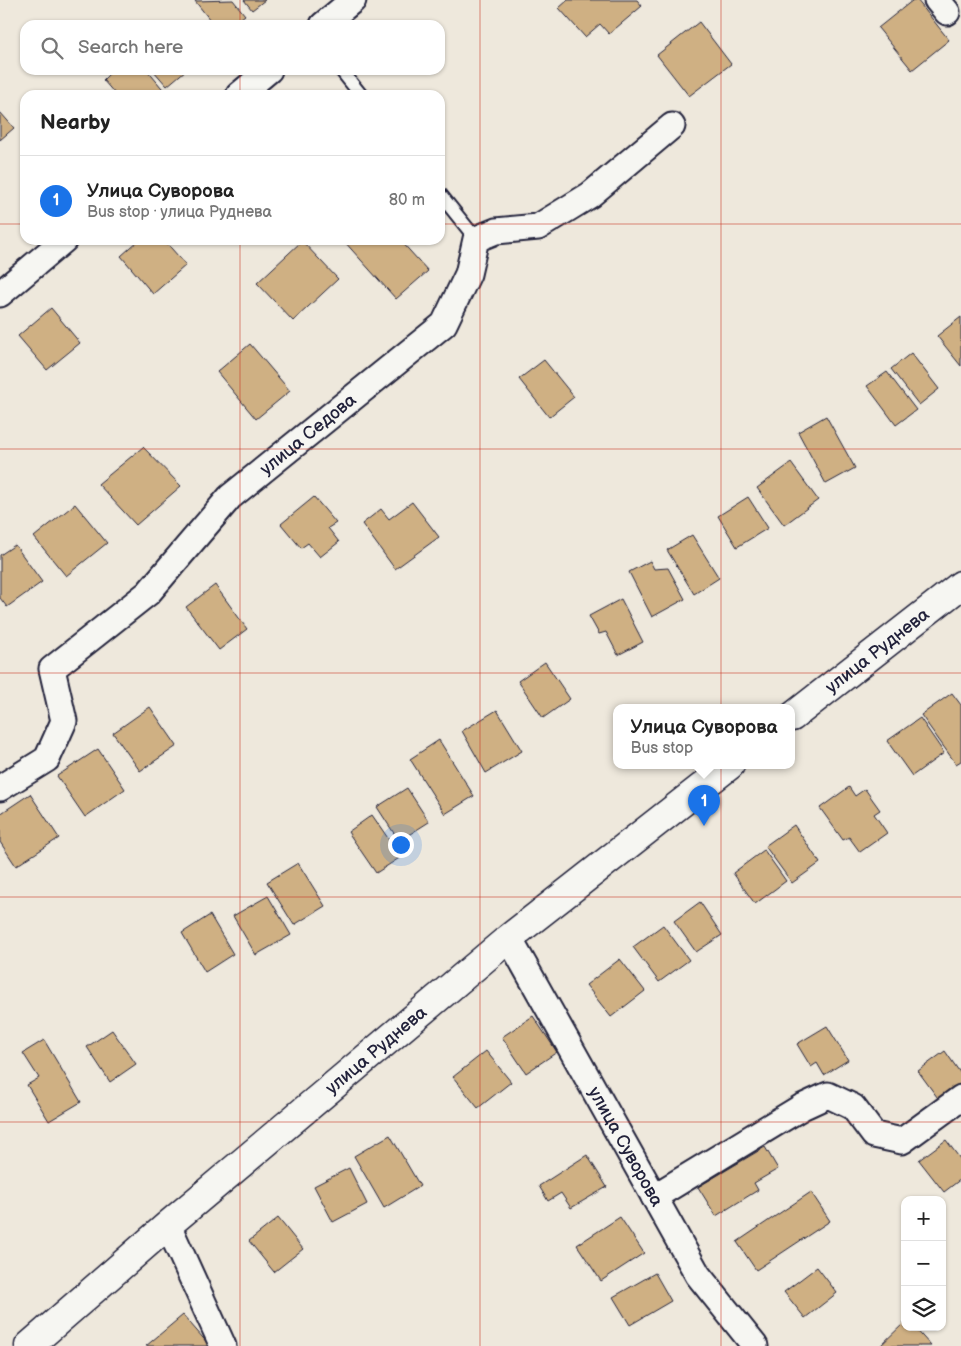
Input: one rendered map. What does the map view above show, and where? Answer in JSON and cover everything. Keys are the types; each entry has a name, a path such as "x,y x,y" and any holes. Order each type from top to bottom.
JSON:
{"street":[{"path":"329,20 353,0"},
{"path":"245,90 263,75"},
{"path":"476,239 496,231 538,227 590,194 672,126"},
{"name":"улица Седова","path":"0,788 47,759 64,721 52,669 148,593 230,497 444,324 468,274 476,239"},
{"path":"0,294 58,245"},
{"name":"улица Руднева","path":"795,715 961,585"},
{"name":"улица Руднева","path":"29,1346 168,1225 509,938 725,769"},
{"name":"улица Суворова","path":"509,938 698,1275 755,1346"},
{"path":"654,1197 802,1107 828,1095 853,1107 874,1135 902,1141 961,1098"},
{"path":"168,1225 223,1346"}],"lane":[{"path":"344,75 356,90"},
{"path":"445,200 476,239"}],"building":[{"path":"233,0 245,15 238,20 210,20 195,1"},
{"path":"244,0 265,0 252,10"},
{"path":"568,0 637,0 642,6 609,34 600,24 585,37 559,8"},
{"path":"913,0 917,0 949,40 912,70 878,28"},
{"path":"699,22 731,64 689,96 657,55"},
{"path":"108,75 151,75 164,90 112,90 103,80"},
{"path":"157,75 180,75 167,86"},
{"path":"0,112 14,128 0,140"},
{"path":"133,245 168,245 186,265 153,294 121,256"},
{"path":"298,245 306,245 338,279 293,321 257,283"},
{"path":"347,245 405,245 428,271 396,299"},
{"path":"51,308 80,343 47,370 18,336"},
{"path":"961,317 961,366 937,336"},
{"path":"250,344 290,391 256,419 217,372"},
{"path":"911,353 939,389 919,405 891,369"},
{"path":"544,360 574,397 549,417 519,379"},
{"path":"887,372 916,410 896,425 867,386"},
{"path":"826,416 855,468 826,484 798,432"},
{"path":"143,447 181,486 136,525 98,484"},
{"path":"791,463 818,500 784,525 757,488"},
{"path":"314,497 336,523 328,528 339,542 320,557 308,543 301,548 281,524"},
{"path":"748,497 768,528 737,547 718,516"},
{"path":"412,502 439,537 395,569 362,524 381,509 389,519"},
{"path":"75,504 107,543 66,576 34,537"},
{"path":"692,535 719,578 694,594 667,550"},
{"path":"15,545 42,582 7,607 0,598 0,555"},
{"path":"650,561 654,569 668,568 685,599 652,617 629,572"},
{"path":"215,585 247,629 219,650 186,607"},
{"path":"621,599 643,642 618,655 606,632 599,634 589,616"},
{"path":"545,662 570,699 543,718 518,681"},
{"path":"952,693 961,705 961,761 956,764 921,715"},
{"path":"150,707 177,746 140,771 113,733"},
{"path":"497,710 522,751 486,773 462,731"},
{"path":"920,718 944,753 912,776 887,741"},
{"path":"439,740 474,796 445,814 410,759"},
{"path":"98,749 125,789 85,817 57,776"},
{"path":"849,787 855,796 865,789 880,810 874,814 887,833 860,852 849,837 843,840 820,808"},
{"path":"407,788 429,822 399,841 377,807"},
{"path":"30,794 59,838 16,866 0,842 0,814"},
{"path":"372,815 401,857 376,873 348,832"},
{"path":"794,825 820,863 792,883 765,846"},
{"path":"764,850 786,881 755,904 733,873"},
{"path":"298,863 325,906 294,925 267,882"},
{"path":"268,896 291,935 256,955 233,916"},
{"path":"700,902 722,935 696,952 674,921"},
{"path":"210,915 233,954 205,972 182,933"},
{"path":"663,925 689,960 659,982 633,947"},
{"path":"620,959 645,991 611,1017 586,985"},
{"path":"533,1016 557,1052 526,1073 502,1037"},
{"path":"827,1026 848,1060 824,1075 817,1063 811,1067 797,1044"},
{"path":"112,1030 136,1064 110,1082 87,1047"},
{"path":"44,1040 81,1102 49,1121 27,1085 39,1078 23,1053"},
{"path":"486,1051 511,1082 478,1108 453,1077"},
{"path":"945,1051 961,1074 961,1086 940,1101 918,1071"},
{"path":"390,1135 420,1186 384,1208 354,1156"},
{"path":"946,1140 961,1160 961,1179 944,1192 919,1160"},
{"path":"765,1147 778,1169 754,1183 758,1190 716,1216 698,1187"},
{"path":"587,1155 607,1187 571,1208 561,1193 548,1201 539,1186"},
{"path":"349,1168 367,1204 333,1222 314,1186"},
{"path":"811,1192 830,1221 756,1270 737,1242"},
{"path":"620,1217 644,1253 601,1281 577,1245"},
{"path":"278,1218 303,1249 274,1272 249,1241"},
{"path":"817,1267 837,1293 805,1318 784,1292"},
{"path":"655,1273 671,1301 630,1325 613,1297"},
{"path":"183,1315 210,1346 146,1346"},
{"path":"901,1326 901,1331 918,1331 931,1346 880,1346"}],"place":[{"name":"Улица Суворова","path":"704,826"}]}
